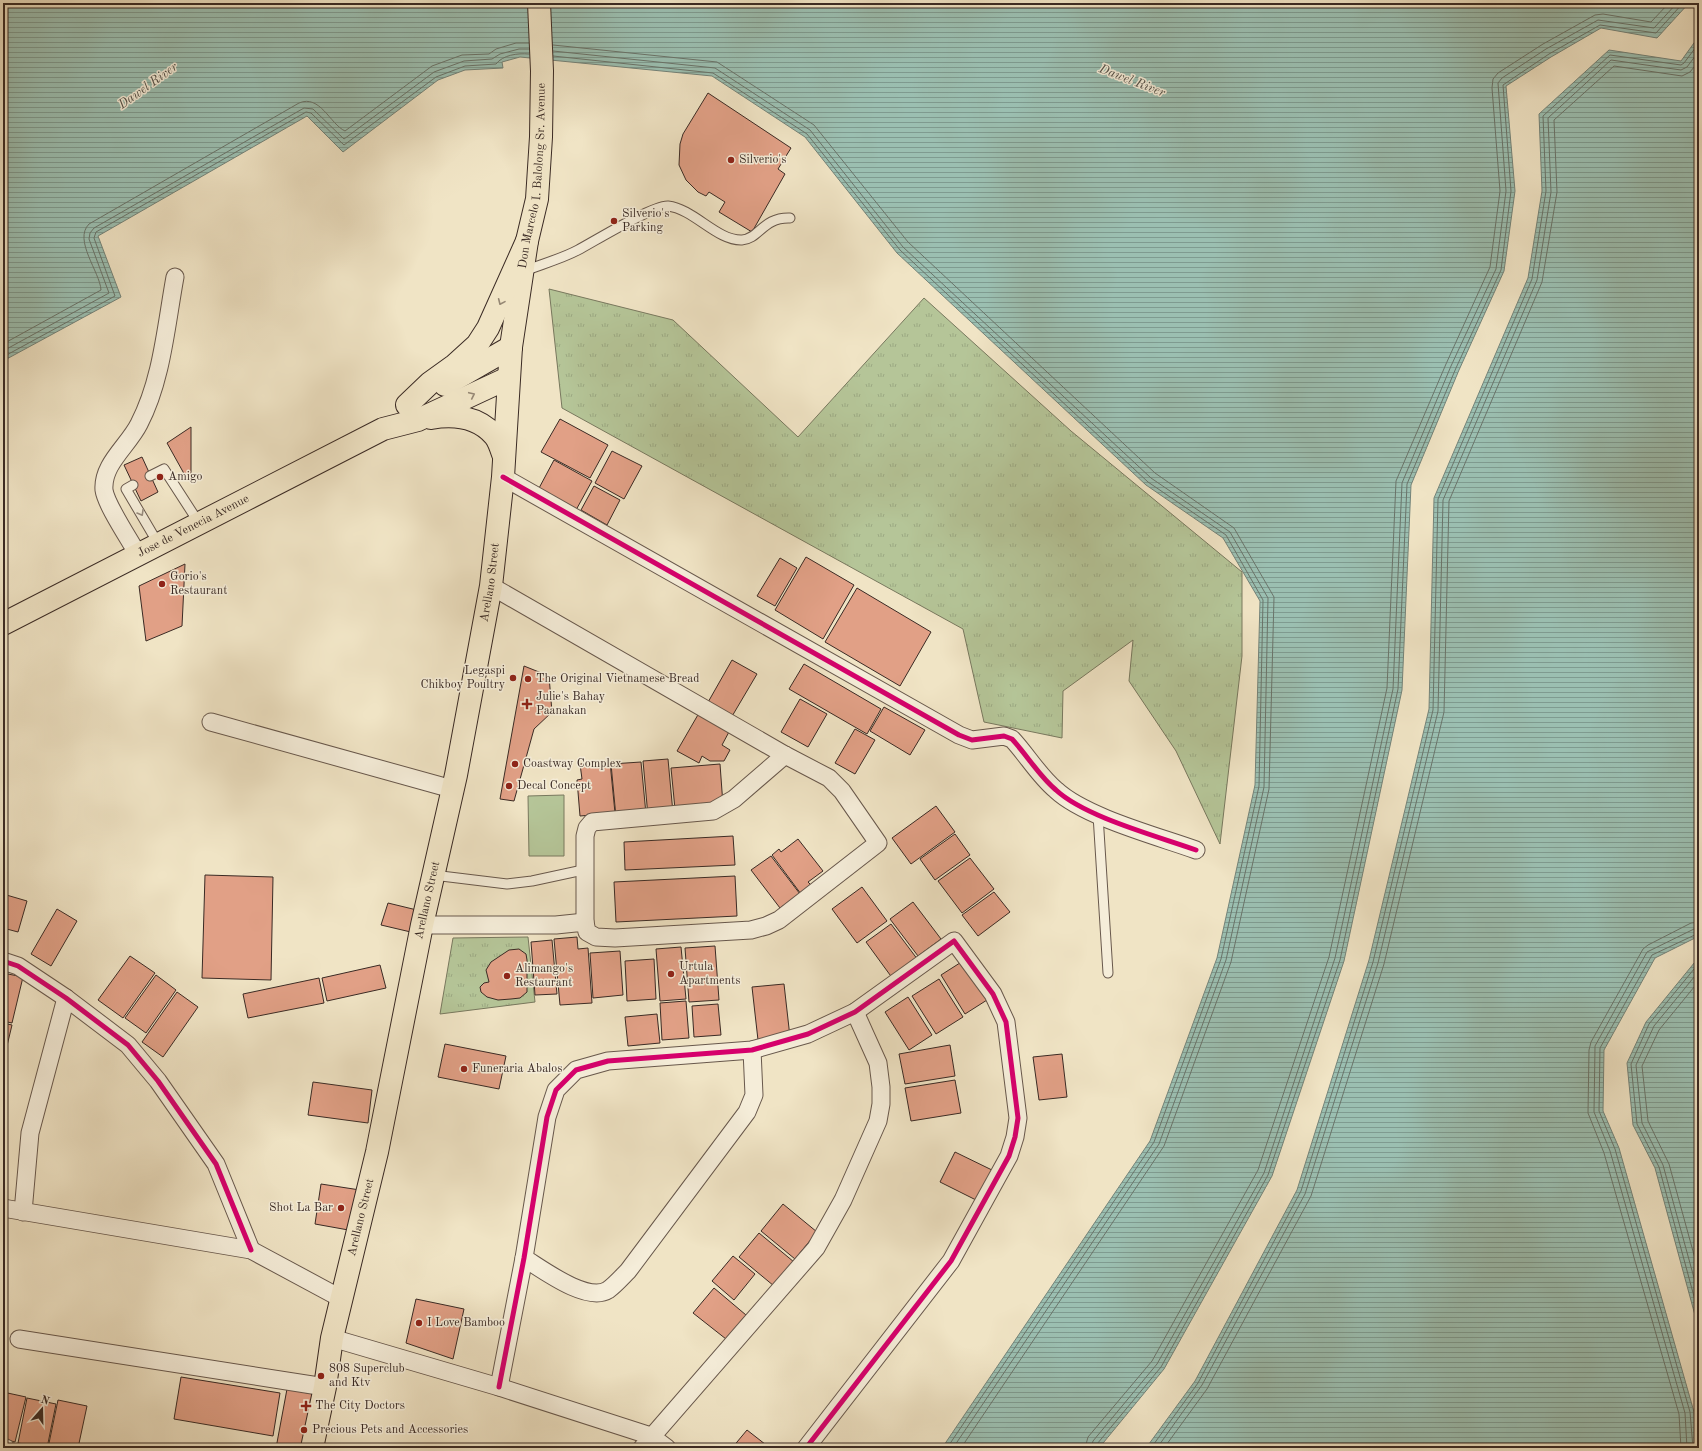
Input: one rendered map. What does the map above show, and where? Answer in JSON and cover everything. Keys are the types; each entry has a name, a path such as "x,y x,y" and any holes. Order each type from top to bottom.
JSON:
{"main road":[{"name":"Don Marcelo I. Balolong Sr. Avenue","path":"511,347 527,241 537,199 541,137 542,71 539,3"},
{"path":"503,454 495,436 482,424 465,417 412,413 430,382 455,365 477,345 488,328 527,241"},
{"name":"Jose de Venecia Avenue","path":"3,624 384,429 412,413 469,373 511,347"},
{"name":"Arellano Street","path":"312,1448 325,1387 332,1338 377,1152 422,925 452,789 491,586 503,477 503,454 511,347"},
{"name":"Jose de Venecia Avenue","path":"412,413 508,378"}],"street":[{"path":"138,555 108,502 104,491 106,477 111,463 138,425 149,402 157,376 175,277"},
{"path":"503,477 959,735 972,740 1004,736 1012,739 1054,789 1065,798 1098,815 1196,850"},
{"path":"491,586 785,755 829,778 842,791 878,843 779,920 766,926 750,930 615,938 596,937 587,932 584,922 583,870 585,836 587,828 592,822 713,811 734,799 785,755"},
{"path":"211,722 452,789"},
{"path":"422,925 550,925 584,922"},
{"path":"499,1387 524,1258 547,1117 556,1090 576,1070 608,1061 752,1050 808,1034 854,1012 954,941 993,994 1006,1022 1018,1118 1015,1137 1009,1156 951,1261 806,1448"},
{"path":"3,961 18,966 66,998 128,1045 158,1081 216,1164 251,1250"},
{"path":"23,1212 30,1133 66,998"},
{"path":"647,1442 816,1248 843,1200 878,1121 881,1104 881,1087 878,1063 854,1012"},
{"path":"524,1258 574,1288 594,1292 607,1290 628,1270 747,1112 754,1095 752,1050"},
{"path":"3,1208 251,1250 342,1299"},
{"path":"332,1338 499,1387 667,1448"},
{"path":"19,1339 325,1387"}],"lane":[{"path":"523,272 577,251 660,206 680,208 727,236 740,240 748,239 771,220 780,217 790,218"},
{"path":"150,476 164,469 199,524"},
{"path":"133,485 126,489 159,545"},
{"path":"1098,815 1108,973"},
{"path":"433,874 507,884 532,882 583,870"}],"green space":[{"path":"549,289 673,320 798,437 924,298 1071,431 1242,572 1242,656 1220,844 1176,751 1129,681 1133,640 1063,691 1062,738 984,722 963,629 562,408"},
{"path":"564,795 564,856 529,856 528,796"},
{"path":"528,937 535,1002 440,1014 453,938"}],"water":[{"name":"Dawel River","path":"3,3 1689,3 1657,38 1601,28 1551,57 1506,86 1515,191 1504,271 1459,370 1411,485 1402,690 1344,961 1272,1176 1164,1369 1099,1448 942,1448 1150,1141 1217,958 1255,785 1260,601 1223,538 1146,485 897,253 805,137 712,76 520,57 502,62 503,68 465,70 438,80 343,152 307,116 98,236 121,297 3,361"},
{"path":"1699,36 1699,936 1655,958 1604,1050 1603,1111 1619,1148 1694,1412 1696,1448 1146,1448 1195,1381 1297,1190 1369,960 1429,709 1434,498 1528,278 1542,191 1539,114 1609,50 1681,61"},
{"path":"1699,957 1699,1330 1655,1168 1633,1125 1627,1063 1646,1022"}],"building":[{"name":"Silverio's","path":"708,93 791,148 778,169 785,174 752,232 719,212 725,202 709,192 706,196 698,192 686,180 679,165 680,144 683,134"},
{"path":"560,419 608,445 590,478 541,452"},
{"path":"191,427 191,479 187,479 167,443"},
{"path":"612,451 642,466 624,499 595,483"},
{"path":"142,457 158,492 141,501 124,465"},
{"path":"554,460 592,481 576,510 538,490"},
{"path":"594,486 620,500 607,525 581,510"},
{"path":"806,557 854,585 823,639 775,610"},
{"path":"780,558 797,568 775,606 757,596"},
{"path":"185,564 182,626 146,641 139,586"},
{"path":"857,588 931,632 900,686 825,642"},
{"path":"732,660 757,674 731,718 707,704"},
{"path":"804,664 881,709 867,734 789,689"},
{"name":"Coastway Complex","path":"524,666 549,676 552,712 534,729 514,801 500,799"},
{"path":"800,699 827,714 808,747 781,732"},
{"path":"884,707 925,730 910,755 870,731"},
{"path":"699,713 730,730 722,745 730,750 724,761 710,761 702,756 699,763 677,751"},
{"path":"855,729 875,740 855,774 835,763"},
{"path":"668,759 673,813 648,816 643,761"},
{"path":"610,762 615,813 580,816 577,780 582,779 580,764"},
{"path":"641,762 646,814 616,817 611,764"},
{"path":"720,764 723,805 675,809 671,768"},
{"path":"936,806 955,832 911,864 892,838"},
{"path":"955,834 970,855 935,880 920,859"},
{"path":"733,836 735,865 625,870 624,842"},
{"path":"798,839 823,871 808,882 812,886 801,894 772,855 779,849 781,852"},
{"path":"771,856 800,894 780,908 751,870"},
{"path":"970,858 994,889 962,913 938,881"},
{"path":"205,875 273,877 271,980 202,978"},
{"path":"735,876 737,916 616,922 614,882"},
{"path":"862,887 887,921 857,943 832,909"},
{"path":"994,892 1010,912 978,936 962,915"},
{"path":"3,894 27,901 18,932 3,928"},
{"path":"913,902 941,939 918,956 890,919"},
{"path":"388,903 421,911 415,933 381,925"},
{"path":"57,909 77,921 51,966 31,954"},
{"path":"891,924 918,960 893,979 866,942"},
{"path":"577,937 578,949 588,948 592,1003 560,1005 554,939"},
{"path":"552,940 557,994 535,995 531,942"},
{"path":"715,946 719,1000 689,1002 685,948"},
{"name":"Urtula Apartments","path":"681,947 686,999 660,1001 656,949"},
{"name":"Alimango's Restaurant","path":"519,949 526,954 527,992 520,998 498,1000 487,997 481,992 480,987 484,983 489,982 486,970 491,962 509,950"},
{"path":"620,951 623,995 593,998 590,953"},
{"path":"130,956 155,973 123,1018 98,1000"},
{"path":"654,959 656,999 627,1001 625,961"},
{"path":"963,961 987,1000 965,1014 941,975"},
{"path":"380,965 386,988 327,1001 322,978"},
{"path":"3,973 23,977 12,1023 3,1021"},
{"path":"156,975 176,990 146,1033 125,1018"},
{"path":"319,978 324,1003 248,1018 243,994"},
{"path":"939,979 963,1017 936,1034 912,996"},
{"path":"784,984 790,1037 758,1040 752,987"},
{"path":"177,992 198,1007 163,1057 142,1042"},
{"path":"908,997 932,1035 909,1050 885,1012"},
{"path":"686,1001 689,1038 662,1040 660,1003"},
{"path":"718,1004 721,1035 694,1037 692,1006"},
{"path":"657,1014 660,1043 628,1046 625,1017"},
{"path":"3,1023 12,1025 6,1050 3,1050"},
{"path":"445,1044 506,1056 499,1089 438,1077"},
{"path":"950,1045 955,1076 905,1084 899,1054"},
{"path":"1062,1054 1067,1097 1039,1100 1033,1057"},
{"path":"955,1080 961,1113 911,1121 905,1088"},
{"path":"313,1082 372,1090 368,1123 308,1115"},
{"path":"955,1152 994,1171 978,1201 940,1182"},
{"path":"321,1184 360,1190 354,1231 315,1224"},
{"path":"783,1204 817,1232 795,1259 761,1231"},
{"path":"759,1233 794,1262 774,1286 739,1257"},
{"path":"733,1256 755,1274 734,1300 712,1281"},
{"path":"714,1288 746,1315 726,1339 693,1313"},
{"path":"416,1299 464,1309 453,1359 406,1343"},
{"path":"181,1377 280,1393 273,1436 174,1419"},
{"path":"287,1389 313,1394 307,1448 276,1448"},
{"path":"3,1392 26,1397 15,1442 3,1439"},
{"path":"27,1398 56,1404 47,1448 18,1443"},
{"path":"58,1400 87,1406 78,1448 48,1448"},
{"path":"747,1430 770,1448 732,1448"}],"cycle path":[{"path":"503,477 959,735 972,740 1004,736 1012,739 1056,790 1069,800 1085,809 1122,825 1196,850"},
{"path":"499,1387 524,1258 547,1117 556,1090 576,1070 608,1061 752,1050 808,1034 855,1012 954,941 993,994 1006,1022 1018,1118 1015,1137 1009,1156 951,1261 806,1448"},
{"path":"3,961 18,966 66,998 128,1045 158,1081 216,1164 251,1250"}],"place":[{"name":"Silverio's","path":"731,160"},
{"name":"Silverio's Parking","path":"614,221"},
{"name":"Amigo","path":"160,477"},
{"name":"Gorio's Restaurant","path":"162,584"},
{"name":"Legaspi Chikboy Poultry","path":"513,678"},
{"name":"The Original Vietnamese Bread","path":"528,679"},
{"name":"Julie's Bahay Paanakan","path":"527,704"},
{"name":"Coastway Complex","path":"515,764"},
{"name":"Decal Concept","path":"509,786"},
{"name":"Urtula Apartments","path":"671,974"},
{"name":"Alimango's Restaurant","path":"507,976"},
{"name":"Funeraria Abalos","path":"464,1069"},
{"name":"Shot La Bar","path":"341,1208"},
{"name":"I Love Bamboo","path":"419,1323"},
{"name":"808 Superclub and Ktv","path":"321,1376"},
{"name":"The City Doctors","path":"306,1406"},
{"name":"Precious Pets and Accessories","path":"304,1430"}]}
